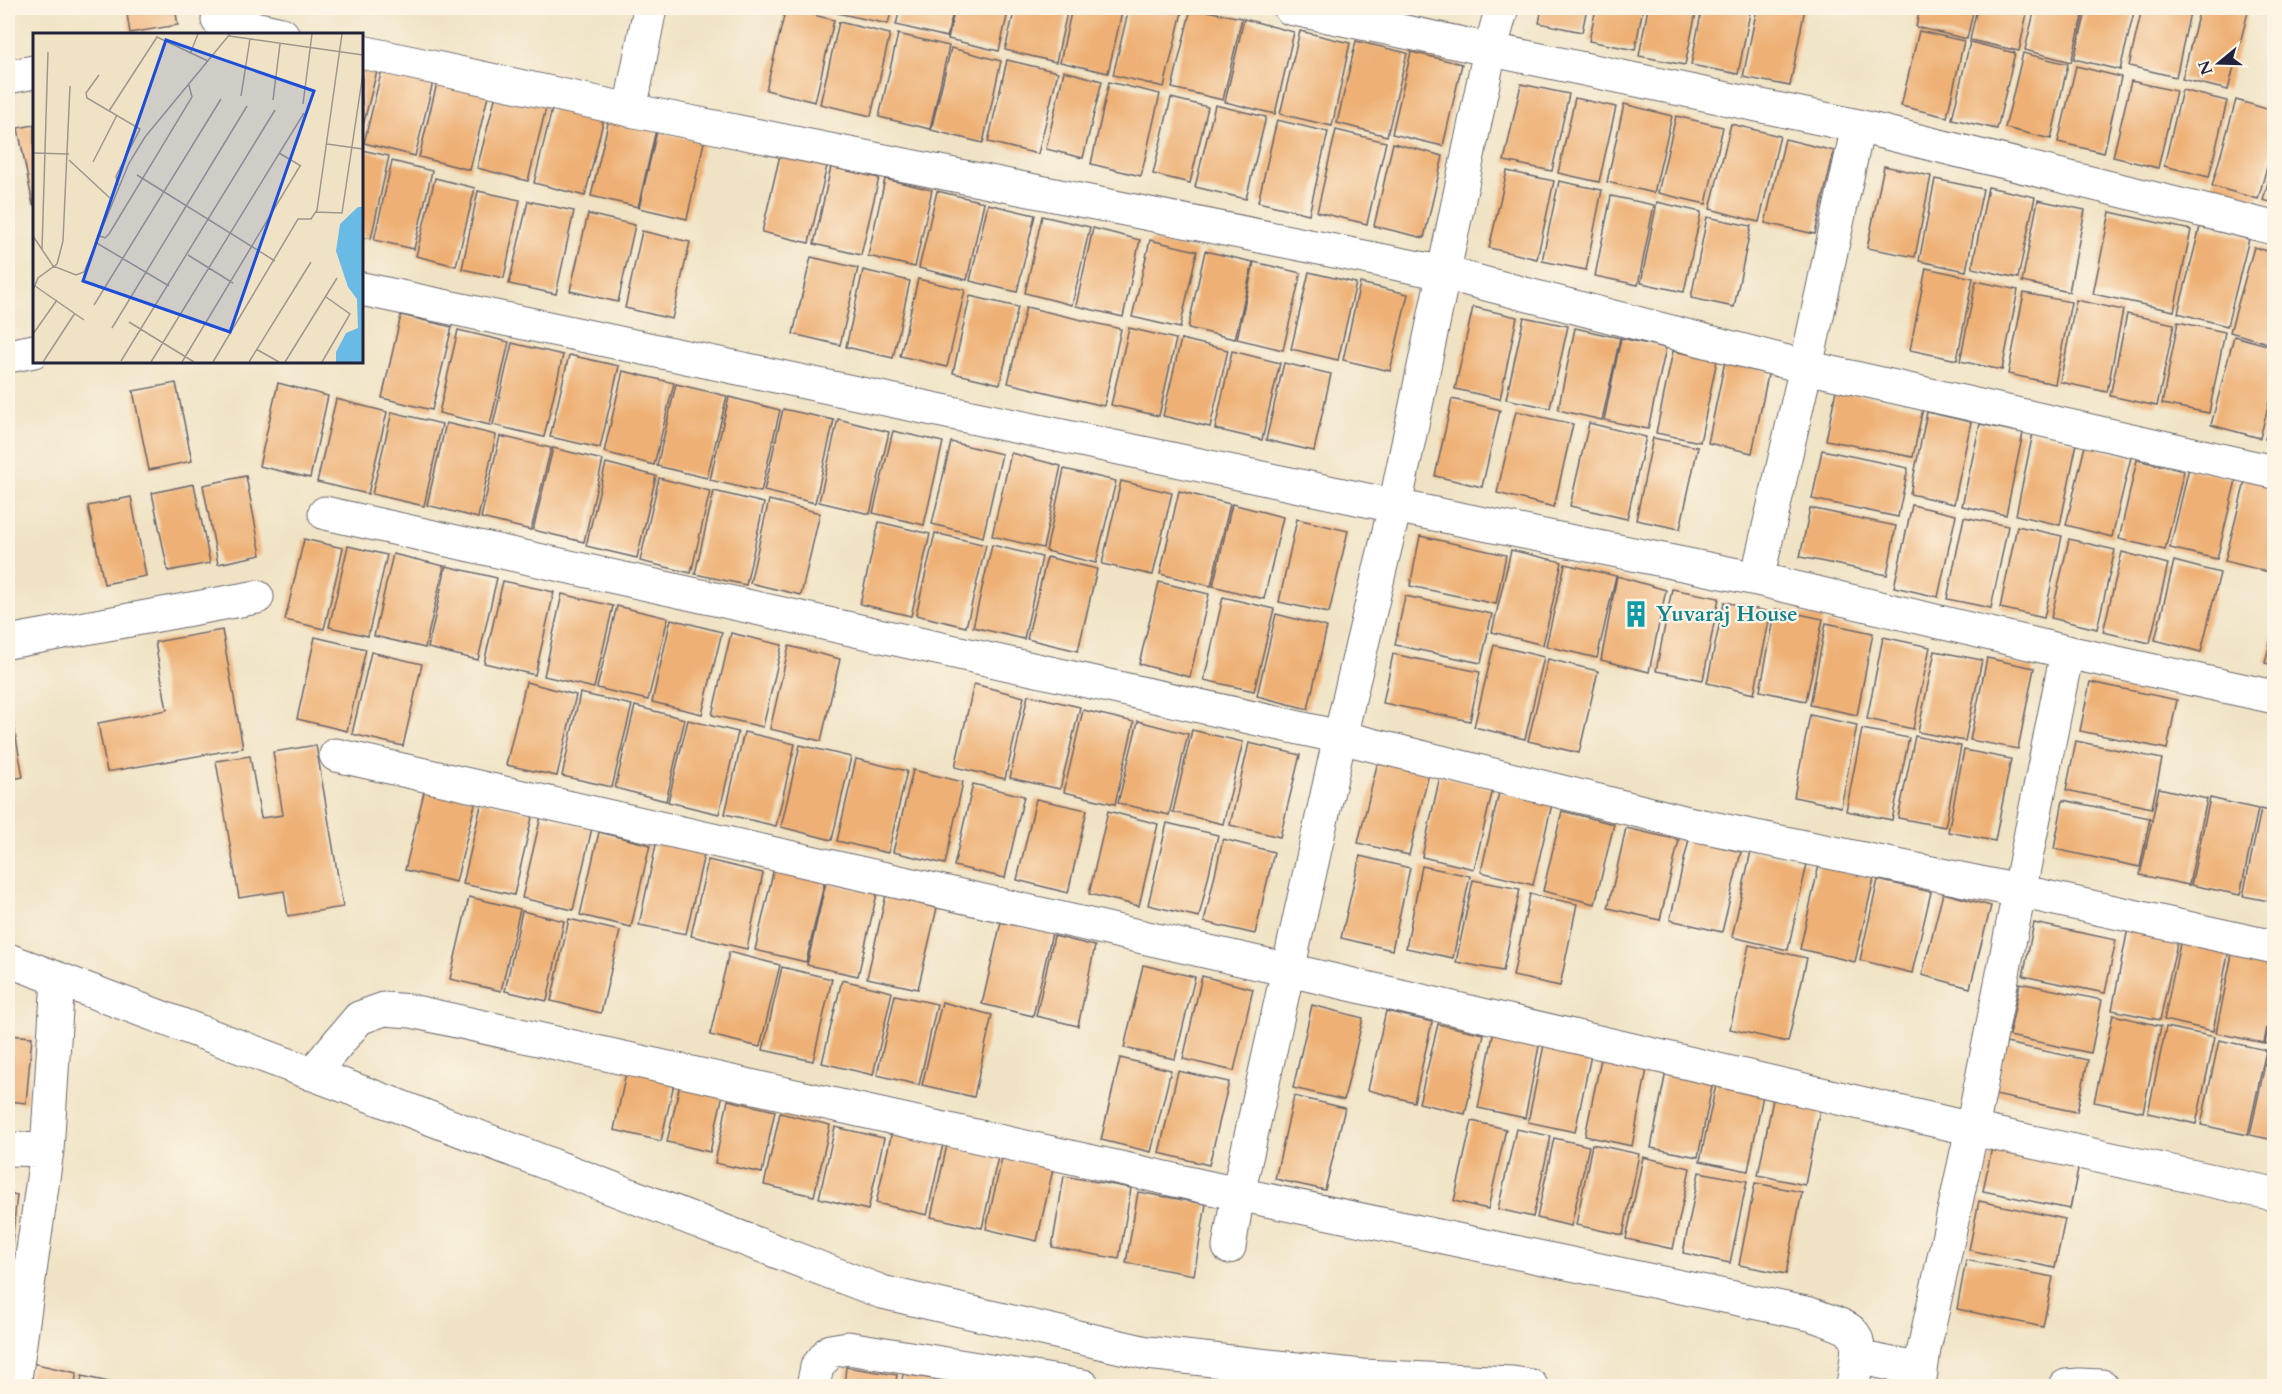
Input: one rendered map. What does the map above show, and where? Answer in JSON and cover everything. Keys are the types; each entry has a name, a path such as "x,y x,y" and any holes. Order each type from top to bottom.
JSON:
{"street":[{"path":"630,110 650,8"},
{"path":"1290,8 1858,126 2274,228"},
{"path":"1229,1247 1238,1194 1340,737 1395,506 1490,50 1502,8"},
{"path":"218,20 277,33"},
{"path":"363,52 630,110 1444,273 1806,367 2274,472"},
{"path":"8,77 33,72"},
{"path":"1757,579 1858,126"},
{"path":"363,289 1395,506 1757,579 2067,652 2274,697"},
{"path":"8,356 33,351"},
{"path":"325,513 1340,737 1692,824 2019,891 2274,947"},
{"path":"8,642 257,597"},
{"path":"312,1074 359,1018 384,1009 411,1011 1238,1194 1810,1314 1846,1326 1851,1330 1859,1345 1855,1372 1920,1378 2067,652"},
{"path":"336,755 1289,970 1972,1129 2274,1194"},
{"path":"8,960 882,1292 1147,1353 1358,1381 1518,1385"},
{"path":"14,1386 47,1150 58,979"},
{"path":"8,1149 47,1150"},
{"path":"813,1386 817,1367 830,1351 848,1348 1083,1386"},
{"path":"2066,1386 2079,1384 2102,1386"}],"building":[{"path":"126,8 175,8 178,25 130,33"},
{"path":"786,8 834,20 815,102 766,90"},
{"path":"838,8 892,8 888,24 837,13"},
{"path":"900,8 954,8 947,37 896,25"},
{"path":"955,8 1009,8 999,51 948,39"},
{"path":"1015,8 1068,8 1056,62 1005,50"},
{"path":"1072,8 1123,8 1108,73 1060,62"},
{"path":"1129,8 1183,8 1164,87 1113,75"},
{"path":"1191,8 1242,18 1223,100 1172,88"},
{"path":"1542,8 1587,8 1582,32 1539,23"},
{"path":"1596,8 1643,8 1635,50 1589,41"},
{"path":"1648,8 1697,8 1685,65 1639,56"},
{"path":"1702,8 1751,8 1738,74 1691,65"},
{"path":"1757,8 1805,8 1790,86 1743,77"},
{"path":"1920,8 1974,8 1967,39 1916,27"},
{"path":"1977,8 2028,8 2019,51 1970,40"},
{"path":"2035,8 2085,8 2071,62 2025,50"},
{"path":"2087,8 2135,8 2120,70 2074,59"},
{"path":"2142,8 2191,8 2176,77 2129,66"},
{"path":"2200,8 2249,8 2228,90 2182,79"},
{"path":"1244,19 1294,32 1275,114 1225,102"},
{"path":"839,22 890,34 871,116 820,104"},
{"path":"1300,31 1350,43 1332,126 1280,114"},
{"path":"1919,31 1964,41 1947,117 1901,106"},
{"path":"898,34 949,46 930,129 879,117"},
{"path":"1356,41 1407,53 1387,136 1337,123"},
{"path":"1970,42 2015,53 1997,129 1952,119"},
{"path":"951,48 1001,61 983,143 931,130"},
{"path":"1411,52 1462,64 1443,146 1392,134"},
{"path":"2023,53 2068,64 2051,139 2005,128"},
{"path":"1007,60 1058,72 1038,154 988,142"},
{"path":"363,63 378,67 363,126"},
{"path":"383,65 434,78 415,156 364,143"},
{"path":"2076,66 2121,77 2104,153 2058,142"},
{"path":"1064,71 1102,81 1083,158 1046,149"},
{"path":"438,79 489,92 470,170 419,157"},
{"path":"2131,81 2176,91 2158,168 2113,157"},
{"path":"1109,82 1160,94 1141,176 1091,164"},
{"path":"1521,84 1569,94 1552,171 1504,161"},
{"path":"2182,90 2227,101 2209,177 2164,166"},
{"path":"497,91 547,104 528,181 477,168"},
{"path":"1171,98 1208,107 1190,183 1153,174"},
{"path":"1575,98 1616,107 1599,182 1558,173"},
{"path":"2236,100 2274,111 2274,142 2258,199 2212,186"},
{"path":"1624,104 1672,116 1654,193 1607,182"},
{"path":"553,105 604,118 585,196 534,183"},
{"path":"1215,105 1266,117 1246,199 1195,187"},
{"path":"1676,116 1723,127 1706,204 1658,193"},
{"path":"609,119 656,130 638,207 591,196"},
{"path":"1277,120 1328,132 1309,214 1258,202"},
{"path":"1731,124 1780,136 1759,222 1710,209"},
{"path":"33,125 33,205 18,128"},
{"path":"1336,130 1386,142 1367,224 1317,212"},
{"path":"657,131 704,142 687,219 639,208"},
{"path":"1785,139 1834,151 1815,234 1765,223"},
{"path":"1393,143 1443,156 1424,238 1374,226"},
{"path":"363,150 389,156 371,239 363,237"},
{"path":"780,155 827,166 809,243 762,232"},
{"path":"392,161 432,171 414,249 374,240"},
{"path":"2274,162 2274,203 2263,200"},
{"path":"1884,166 1931,176 1915,257 1867,248"},
{"path":"831,167 879,178 861,255 814,244"},
{"path":"1507,171 1554,181 1537,259 1489,248"},
{"path":"435,178 475,188 456,266 416,256"},
{"path":"885,179 932,190 915,267 868,256"},
{"path":"1935,179 1983,189 1966,271 1919,261"},
{"path":"1559,181 1602,190 1586,270 1542,261"},
{"path":"1988,187 2035,197 2018,278 1972,268"},
{"path":"478,191 520,200 504,278 462,269"},
{"path":"937,191 984,202 967,280 919,268"},
{"path":"1611,196 1654,205 1638,285 1595,276"},
{"path":"2038,200 2085,210 2069,292 2022,282"},
{"path":"528,201 574,211 556,294 509,284"},
{"path":"1657,202 1701,212 1684,292 1641,283"},
{"path":"988,204 1035,215 1017,292 970,281"},
{"path":"2110,212 2191,230 2174,311 2093,294"},
{"path":"588,214 635,225 618,302 570,291"},
{"path":"1042,216 1090,227 1072,305 1025,293"},
{"path":"1707,217 1751,226 1734,307 1691,298"},
{"path":"2200,227 2249,239 2227,326 2178,313"},
{"path":"1093,228 1140,240 1123,317 1076,306"},
{"path":"642,231 690,242 672,319 625,308"},
{"path":"1150,240 1197,251 1180,328 1132,317"},
{"path":"2254,247 2274,253 2274,345 2230,332"},
{"path":"1205,251 1253,262 1235,339 1188,328"},
{"path":"811,257 858,268 840,345 793,334"},
{"path":"1254,262 1301,273 1283,350 1237,339"},
{"path":"1926,268 1973,278 1957,360 1910,350"},
{"path":"863,270 910,281 893,358 846,347"},
{"path":"1309,272 1356,283 1338,360 1291,349"},
{"path":"918,279 965,290 947,367 900,356"},
{"path":"1976,281 2018,290 2002,370 1960,361"},
{"path":"1360,283 1408,294 1390,371 1343,360"},
{"path":"2024,293 2071,302 2055,384 2008,374"},
{"path":"970,296 1018,307 1000,384 953,373"},
{"path":"2076,300 2123,310 2107,392 2060,382"},
{"path":"1026,307 1121,329 1104,406 1008,383"},
{"path":"1473,307 1517,317 1500,399 1455,389"},
{"path":"2127,314 2174,324 2157,406 2110,396"},
{"path":"401,315 452,327 432,410 382,398"},
{"path":"1524,317 1568,326 1550,408 1506,399"},
{"path":"2178,322 2225,332 2209,413 2162,404"},
{"path":"1129,328 1176,339 1159,416 1111,405"},
{"path":"1575,328 1620,338 1602,420 1558,410"},
{"path":"458,330 509,342 490,425 439,413"},
{"path":"2234,336 2274,347 2274,384 2260,438 2211,425"},
{"path":"1621,338 1666,348 1648,429 1604,420"},
{"path":"1181,339 1228,350 1210,427 1163,416"},
{"path":"512,343 563,355 544,437 493,425"},
{"path":"1232,351 1280,363 1262,440 1215,429"},
{"path":"1673,351 1717,360 1700,442 1656,433"},
{"path":"569,355 619,366 600,448 550,437"},
{"path":"1725,361 1769,370 1752,453 1708,443"},
{"path":"1284,363 1331,374 1314,451 1266,440"},
{"path":"623,371 674,383 654,465 604,452"},
{"path":"176,383 192,461 149,470 133,391"},
{"path":"278,383 328,396 310,478 259,466"},
{"path":"676,384 727,396 707,478 657,466"},
{"path":"1836,390 1923,408 1913,457 1826,440"},
{"path":"729,397 780,410 761,492 710,480"},
{"path":"336,399 387,412 368,494 317,482"},
{"path":"1452,399 1500,410 1482,487 1435,476"},
{"path":"2274,405 2274,441 2265,439"},
{"path":"783,409 834,420 815,503 764,491"},
{"path":"1516,411 1573,424 1554,507 1497,493"},
{"path":"392,412 442,424 424,506 372,494"},
{"path":"1927,412 1971,422 1954,504 1910,494"},
{"path":"838,419 889,432 870,514 819,502"},
{"path":"446,423 496,435 478,518 427,505"},
{"path":"1589,423 1646,437 1627,519 1570,506"},
{"path":"1980,424 2023,433 2006,515 1962,506"},
{"path":"893,431 943,442 924,525 873,513"},
{"path":"2033,433 2077,443 2060,525 2016,515"},
{"path":"500,436 551,448 531,530 481,518"},
{"path":"1653,438 1698,447 1680,529 1636,520"},
{"path":"951,442 1002,454 983,537 932,524"},
{"path":"2085,446 2131,457 2112,537 2066,525"},
{"path":"553,448 603,460 584,542 533,530"},
{"path":"1822,450 1908,468 1898,517 1812,499"},
{"path":"1011,453 1061,466 1043,548 992,536"},
{"path":"2137,460 2184,471 2165,550 2119,539"},
{"path":"606,463 656,476 637,558 586,546"},
{"path":"2189,468 2236,480 2217,559 2170,548"},
{"path":"1064,469 1116,481 1096,563 1046,551"},
{"path":"2247,474 2274,481 2273,573 2225,561"},
{"path":"246,476 261,555 218,564 203,485"},
{"path":"659,478 710,491 691,573 640,561"},
{"path":"1121,481 1172,493 1153,575 1102,564"},
{"path":"194,484 210,563 168,571 152,493"},
{"path":"714,491 764,503 746,585 695,574"},
{"path":"1179,491 1230,504 1211,586 1160,574"},
{"path":"131,497 146,576 104,584 88,506"},
{"path":"769,500 820,513 801,595 750,583"},
{"path":"1232,504 1283,517 1264,599 1213,586"},
{"path":"1912,505 1956,515 1938,597 1894,587"},
{"path":"1810,508 1896,526 1887,575 1800,557"},
{"path":"1964,517 2008,526 1991,608 1947,599"},
{"path":"1297,519 1348,531 1329,613 1279,602"},
{"path":"879,522 930,534 911,616 860,604"},
{"path":"2017,526 2062,536 2044,618 2000,608"},
{"path":"935,533 986,545 966,627 916,615"},
{"path":"1420,536 1506,555 1496,604 1410,586"},
{"path":"304,539 343,548 324,629 285,620"},
{"path":"2069,539 2115,550 2097,629 2051,618"},
{"path":"992,545 1042,557 1024,639 973,627"},
{"path":"348,546 387,555 368,636 329,627"},
{"path":"1511,550 1562,562 1543,645 1492,632"},
{"path":"2122,552 2168,564 2150,643 2103,632"},
{"path":"393,554 444,566 425,648 374,636"},
{"path":"1047,557 1097,569 1078,651 1027,639"},
{"path":"2174,561 2220,573 2201,652 2155,640"},
{"path":"1565,564 1616,576 1597,658 1546,646"},
{"path":"446,566 497,578 478,660 428,648"},
{"name":"Yuvaraj House","path":"1617,576 1666,590 1649,672 1601,660"},
{"path":"503,581 554,592 535,675 484,663"},
{"path":"1159,582 1209,594 1190,677 1139,664"},
{"path":"1672,589 1719,598 1703,680 1656,671"},
{"path":"562,594 613,606 594,688 544,676"},
{"path":"1405,596 1492,614 1481,663 1395,645"},
{"path":"1223,597 1274,609 1254,691 1204,680"},
{"path":"1724,602 1771,612 1754,694 1707,683"},
{"path":"617,606 668,618 648,700 597,688"},
{"path":"1776,609 1823,619 1806,701 1760,691"},
{"path":"1276,614 1327,627 1308,709 1257,696"},
{"path":"671,619 722,632 702,714 652,702"},
{"path":"1826,623 1873,633 1857,715 1810,705"},
{"path":"2274,627 2274,665 2265,663"},
{"path":"222,630 243,748 107,772 98,723 167,710 155,642"},
{"path":"731,633 782,645 763,727 712,715"},
{"path":"315,637 366,649 347,731 297,719"},
{"path":"1883,637 1930,647 1913,729 1867,719"},
{"path":"1494,645 1544,657 1525,739 1474,727"},
{"path":"789,646 840,659 821,741 770,729"},
{"path":"1935,651 1982,660 1965,741 1918,732"},
{"path":"371,652 422,664 403,746 352,734"},
{"path":"1393,654 1480,672 1470,721 1383,703"},
{"path":"1987,658 2034,668 2018,749 1970,740"},
{"path":"1548,659 1598,671 1579,753 1528,741"},
{"path":"526,682 576,695 557,776 506,765"},
{"path":"2090,682 2177,700 2167,749 2080,731"},
{"path":"974,684 1024,697 1005,779 955,767"},
{"path":"8,693 23,777 8,780"},
{"path":"580,693 632,705 612,787 562,776"},
{"path":"1028,695 1080,707 1060,789 1010,778"},
{"path":"635,706 685,719 666,801 615,788"},
{"path":"1083,710 1134,722 1115,804 1064,792"},
{"path":"1810,715 1857,725 1841,807 1794,797"},
{"path":"688,720 738,732 719,814 668,802"},
{"path":"1138,721 1188,734 1169,815 1118,803"},
{"path":"1862,729 1909,738 1892,820 1846,811"},
{"path":"1192,730 1243,742 1223,824 1173,812"},
{"path":"744,732 795,744 776,826 725,814"},
{"path":"1915,736 1961,746 1945,827 1898,818"},
{"path":"2076,741 2162,759 2152,808 2066,790"},
{"path":"1249,743 1300,755 1280,837 1230,825"},
{"path":"316,745 343,907 288,916 284,891 239,898 216,761 250,756 261,818 283,815 273,752"},
{"path":"800,745 851,757 832,840 781,827"},
{"path":"1964,750 2011,759 1995,841 1948,832"},
{"path":"856,759 907,771 888,853 837,841"},
{"path":"1378,761 1429,773 1409,855 1358,843"},
{"path":"913,770 963,782 945,864 893,852"},
{"path":"1440,776 1493,789 1474,869 1422,857"},
{"path":"973,784 1024,796 1005,878 954,866"},
{"path":"425,788 476,800 456,882 405,870"},
{"path":"2159,788 2207,799 2189,885 2140,875"},
{"path":"1499,792 1552,804 1533,885 1481,872"},
{"path":"2210,798 2258,809 2240,895 2191,885"},
{"path":"1036,799 1087,810 1068,893 1017,880"},
{"path":"2063,800 2150,818 2140,867 2054,849"},
{"path":"482,801 533,813 514,895 463,884"},
{"path":"2261,809 2274,812 2274,902 2243,896"},
{"path":"1108,811 1158,824 1139,906 1089,894"},
{"path":"1562,811 1614,824 1595,904 1543,891"},
{"path":"541,816 592,828 573,910 522,898"},
{"path":"1167,823 1218,835 1199,917 1148,905"},
{"path":"1626,828 1679,840 1660,920 1608,908"},
{"path":"599,832 650,845 631,927 580,915"},
{"path":"1223,839 1274,852 1255,934 1204,922"},
{"path":"1689,839 1741,852 1722,932 1670,920"},
{"path":"657,840 705,850 686,934 639,925"},
{"path":"1751,851 1807,864 1788,950 1732,937"},
{"path":"1360,856 1410,868 1392,950 1341,938"},
{"path":"708,860 763,873 747,949 691,936"},
{"path":"1819,865 1874,878 1855,962 1800,949"},
{"path":"1422,866 1470,876 1453,958 1406,948"},
{"path":"774,868 825,880 806,962 755,950"},
{"path":"1473,880 1520,889 1503,971 1456,962"},
{"path":"1878,880 1931,892 1912,973 1860,960"},
{"path":"826,882 877,894 858,976 807,965"},
{"path":"1943,893 1991,906 1970,988 1922,975"},
{"path":"1530,894 1577,904 1560,986 1513,976"},
{"path":"886,895 937,908 918,989 867,978"},
{"path":"469,897 520,909 501,991 450,979"},
{"path":"522,911 564,921 547,1001 505,991"},
{"path":"569,919 620,931 601,1013 551,1001"},
{"path":"1001,922 1052,933 1033,1016 982,1004"},
{"path":"2034,923 2116,940 2105,993 2023,976"},
{"path":"2129,923 2179,934 2160,1020 2112,1010"},
{"path":"2182,934 2230,944 2213,1031 2164,1020"},
{"path":"1054,936 1095,946 1078,1026 1036,1016"},
{"path":"1749,945 1807,958 1788,1042 1730,1029"},
{"path":"2233,949 2274,957 2274,991 2264,1043 2216,1033"},
{"path":"729,952 780,965 760,1047 710,1035"},
{"path":"1143,965 1195,977 1175,1059 1124,1048"},
{"path":"782,967 832,979 813,1061 763,1050"},
{"path":"1202,976 1253,989 1234,1071 1183,1059"},
{"path":"842,980 892,992 873,1075 822,1063"},
{"path":"2020,983 2102,1000 2091,1053 2009,1036"},
{"path":"895,995 937,1004 919,1085 877,1075"},
{"path":"942,1002 992,1015 974,1097 922,1085"},
{"path":"2274,1004 2274,1045 2265,1043"},
{"path":"1312,1005 1363,1018 1344,1100 1293,1088"},
{"path":"1386,1011 1432,1022 1414,1102 1368,1090"},
{"path":"2113,1015 2161,1026 2143,1112 2094,1102"},
{"path":"1438,1024 1484,1034 1465,1114 1419,1103"},
{"path":"1495,1026 1541,1036 1525,1118 1478,1108"},
{"path":"2166,1027 2215,1037 2196,1124 2148,1113"},
{"path":"8,1035 32,1037 26,1103 8,1101"},
{"path":"1545,1040 1592,1050 1575,1132 1528,1122"},
{"path":"2219,1040 2266,1050 2248,1135 2201,1125"},
{"path":"2006,1043 2088,1060 2077,1112 1995,1095"},
{"path":"2268,1050 2274,1051 2274,1140 2250,1135"},
{"path":"1602,1054 1648,1064 1632,1146 1585,1136"},
{"path":"1120,1058 1171,1070 1151,1152 1101,1140"},
{"path":"1667,1066 1714,1076 1698,1157 1651,1148"},
{"path":"627,1068 675,1079 661,1141 614,1130"},
{"path":"1178,1071 1229,1082 1209,1165 1159,1153"},
{"path":"1717,1080 1764,1090 1748,1171 1700,1161"},
{"path":"680,1084 723,1094 710,1152 667,1142"},
{"path":"1774,1094 1821,1104 1805,1185 1758,1175"},
{"path":"1294,1096 1345,1108 1325,1190 1275,1179"},
{"path":"728,1100 775,1111 762,1173 715,1163"},
{"path":"780,1113 830,1125 814,1196 764,1185"},
{"path":"1472,1121 1506,1129 1488,1209 1454,1201"},
{"path":"835,1127 884,1138 868,1210 819,1198"},
{"path":"1516,1129 1551,1136 1533,1217 1498,1209"},
{"path":"892,1131 943,1144 927,1215 876,1203"},
{"path":"1554,1138 1589,1146 1571,1226 1537,1218"},
{"path":"1993,1142 2080,1160 2070,1209 1983,1191"},
{"path":"1592,1144 1639,1154 1623,1235 1576,1225"},
{"path":"947,1145 998,1157 982,1228 931,1217"},
{"path":"1643,1157 1690,1168 1673,1249 1626,1239"},
{"path":"1002,1158 1053,1169 1037,1241 986,1229"},
{"path":"1699,1172 1747,1181 1730,1263 1683,1253"},
{"path":"1064,1176 1131,1188 1119,1259 1052,1247"},
{"path":"1755,1183 1802,1192 1786,1274 1739,1265"},
{"path":"1138,1192 1206,1204 1194,1275 1126,1263"},
{"path":"8,1194 17,1195 10,1261 8,1261"},
{"path":"1979,1201 2065,1219 2055,1268 1969,1250"},
{"path":"1966,1260 2053,1277 2043,1327 1957,1309"},
{"path":"32,1363 77,1373 74,1386 26,1386"},
{"path":"846,1367 897,1375 895,1386 844,1386"},
{"path":"903,1374 953,1382 952,1386 901,1386"},
{"path":"82,1376 126,1386 80,1386"}],"place":[{"name":"Yuvaraj House","path":"1636,614"}]}
